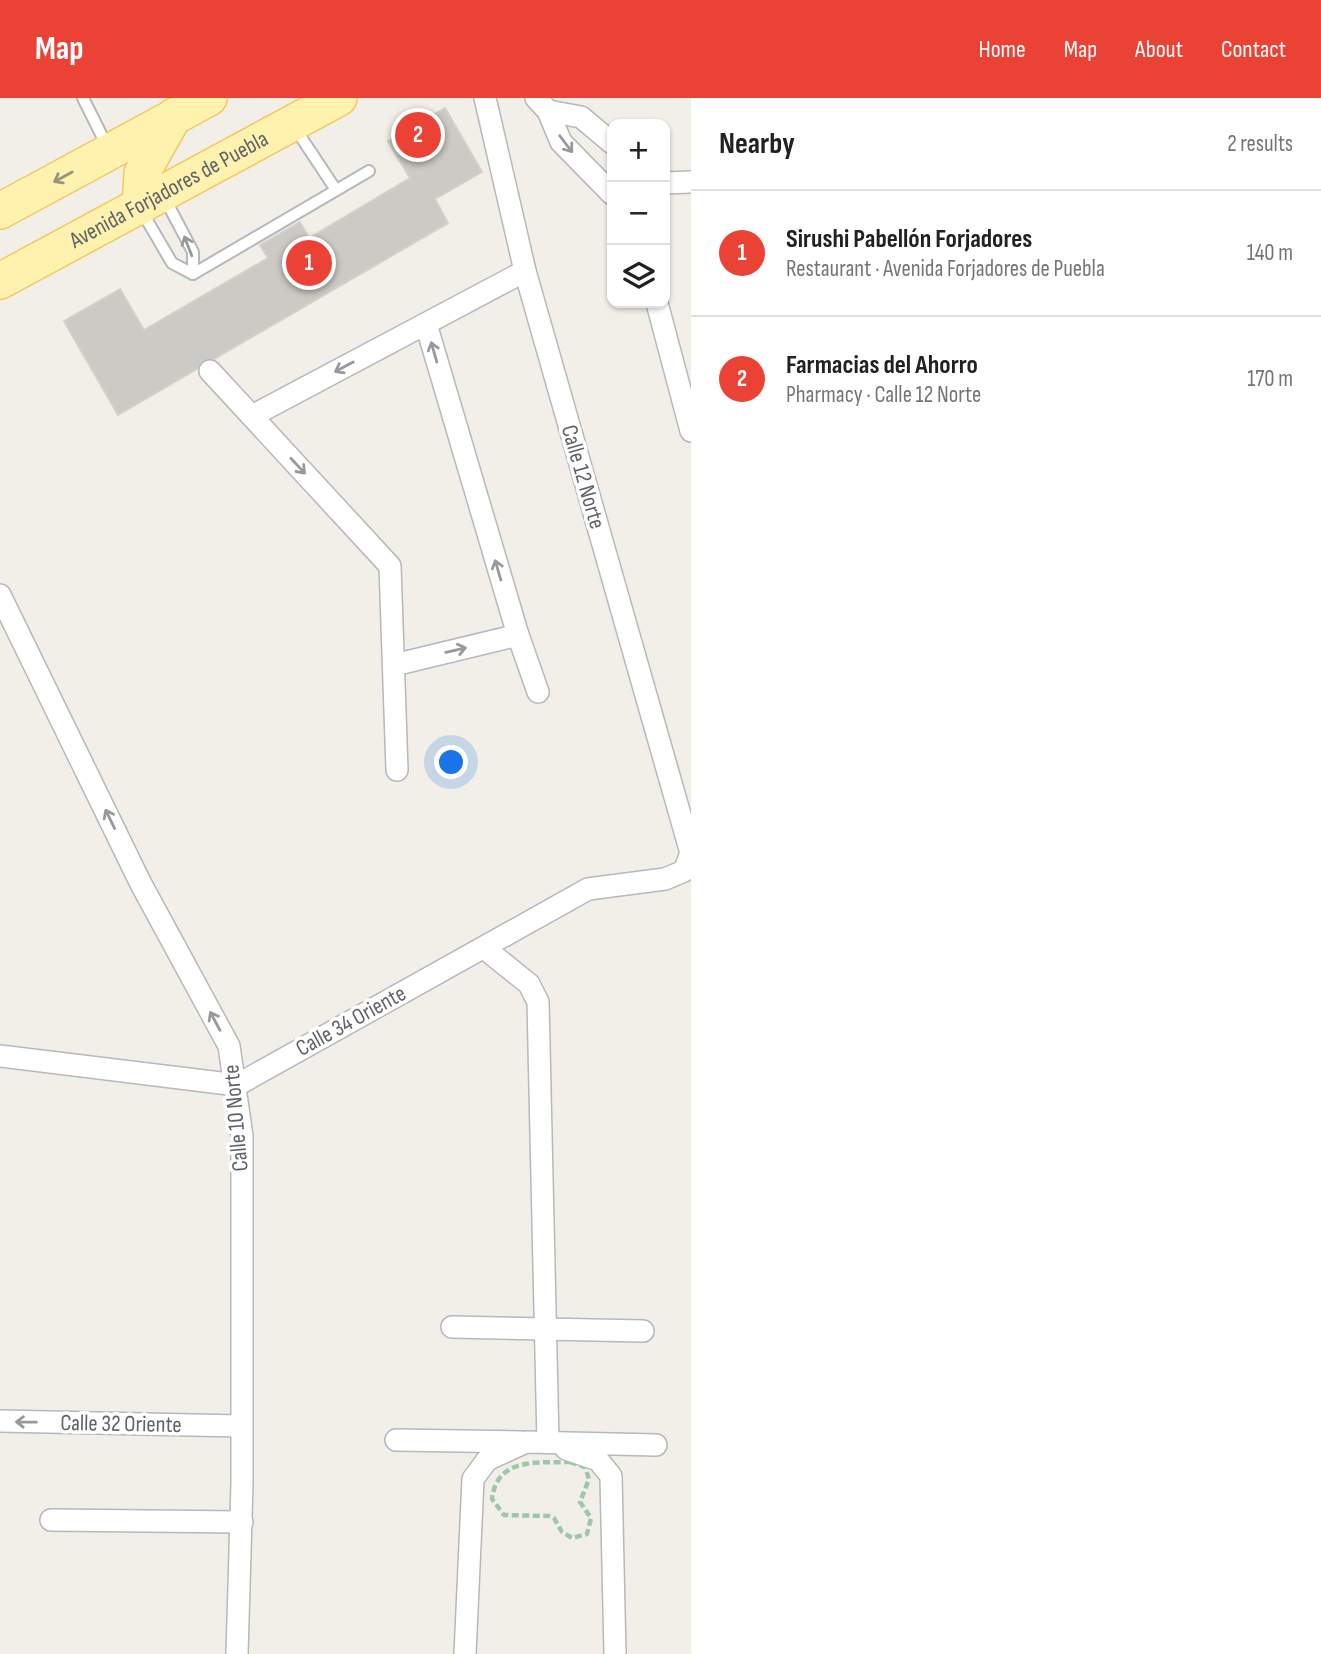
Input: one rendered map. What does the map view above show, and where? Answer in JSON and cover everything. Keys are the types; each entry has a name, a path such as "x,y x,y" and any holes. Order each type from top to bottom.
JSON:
{"main road":[{"path":"0,211 209,98"},
{"name":"Avenida Forjadores de Puebla","path":"0,281 339,98"},
{"path":"152,201 142,173 174,116"}],"street":[{"name":"Calle 12 Norte","path":"485,98 525,271 689,859"},
{"path":"542,104 581,117 607,139"},
{"path":"542,104 561,142 607,189"},
{"path":"670,183 691,182"},
{"path":"252,416 525,271"},
{"path":"658,308 691,431"},
{"path":"426,324 518,635 538,692"},
{"path":"210,371 390,566 397,770"},
{"name":"Calle 10 Norte","path":"0,595 141,884 229,1046 237,1085 242,1136 242,1522 237,1654"},
{"path":"394,665 518,635"},
{"name":"Calle 34 Oriente","path":"237,1085 588,889 665,879 689,859"},
{"path":"484,948 529,984 538,1002 548,1442"},
{"path":"0,1056 237,1085"},
{"path":"453,1327 642,1331"},
{"name":"Calle 32 Oriente","path":"0,1421 241,1426"},
{"path":"396,1440 656,1445"},
{"path":"465,1654 473,1479 487,1460 526,1442"},
{"path":"548,1442 598,1460 611,1476 615,1654"},
{"path":"51,1520 242,1522"}],"lane":[{"path":"82,98 110,151"},
{"path":"292,123 336,190"},
{"path":"193,274 369,171"},
{"path":"152,201 172,263 193,274"},
{"path":"152,201 193,252 193,274"}],"path":[{"path":"570,1462 585,1467 589,1479 580,1502 591,1518 587,1534 572,1538 562,1532 555,1518 549,1516 504,1515 492,1499 494,1485 504,1471 518,1463 570,1462"}],"building":[{"path":"445,108 482,172 435,199 448,223 118,415 64,321 120,289 144,330 268,258 260,245 300,222 309,238 410,178 388,141"}],"place":[{"name":"Farmacias del Ahorro","path":"418,135"},
{"name":"Sirushi Pabellón Forjadores","path":"309,263"}]}
